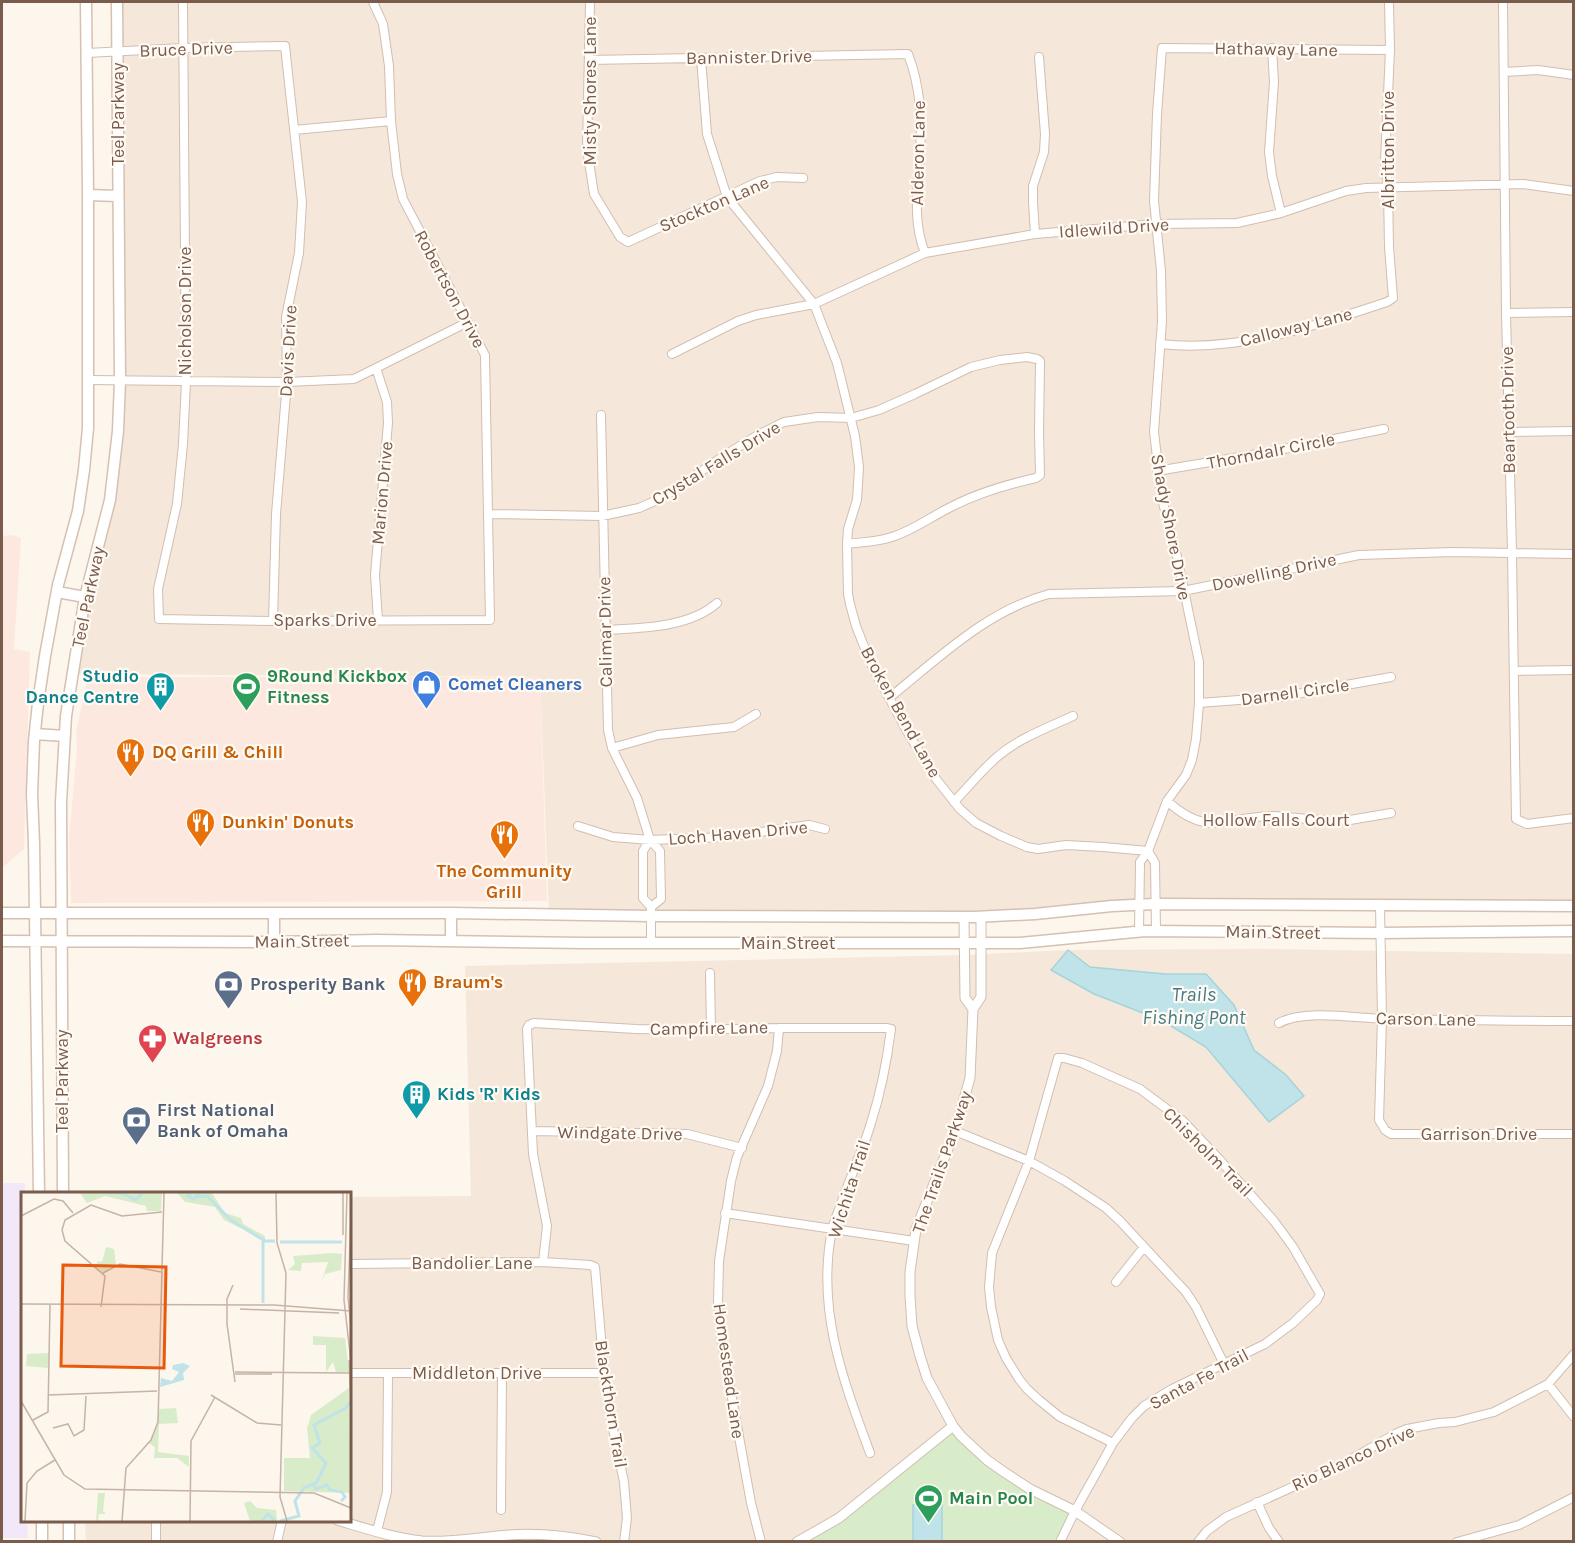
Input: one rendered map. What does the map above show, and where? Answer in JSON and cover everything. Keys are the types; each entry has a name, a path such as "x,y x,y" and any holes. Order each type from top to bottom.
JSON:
{"main road":[{"name":"Teel Parkway","path":"39,1192 32,794 34,734 57,592 78,511 88,428 86,2"},
{"name":"Teel Parkway","path":"63,1192 61,802 66,716 85,597 110,500 118,431 120,381 117,2"},
{"path":"88,195 118,196"},
{"path":"57,592 85,597"},
{"path":"34,734 65,736"},
{"name":"Main Street","path":"2,913 651,911 981,917 1155,904 1574,906"},
{"path":"274,913 274,942"},
{"path":"451,913 451,941"},
{"name":"Main Street","path":"2,941 1020,943 1139,931 1574,932"},
{"path":"42,1522 42,1542"},
{"path":"69,1522 69,1542"}],"street":[{"name":"Nicholson Drive","path":"159,619 158,590 177,504 186,382 183,2"},
{"name":"Robertson Drive","path":"373,2 383,24 389,66 391,121 397,174 403,199 485,356 490,620"},
{"name":"Misty Shores Lane","path":"590,2 587,149 594,194 620,237 628,242"},
{"name":"Albritton Drive","path":"1389,2 1390,50 1385,162 1393,298"},
{"name":"Beartooth Drive","path":"1503,2 1503,148 1516,819 1527,824 1574,818"},
{"name":"Bruce Drive","path":"87,53 285,46"},
{"name":"Davis Drive","path":"273,621 276,514 287,382 286,317 299,253 303,202 285,46"},
{"name":"Hathaway Lane","path":"1162,48 1390,50"},
{"name":"Shady Shore Drive","path":"1139,931 1140,862 1148,851 1167,801 1186,775 1196,739 1199,703 1199,663 1176,552 1162,499 1154,432 1162,321 1161,271 1154,201 1156,114 1162,48"},
{"path":"1272,48 1274,82 1269,152 1281,213"},
{"name":"Bannister Drive","path":"590,60 908,54"},
{"name":"Alderon Lane","path":"908,54 914,69 921,112 916,203 920,242 925,253"},
{"path":"1035,234 1033,186 1044,152 1045,134 1039,57"},
{"name":"Broken Bend Lane","path":"701,58 707,134 727,197 814,304 837,363 858,454 859,488 847,544 848,594 856,626 871,664 889,698 936,779 954,802 976,823 1027,847 1038,849 1066,845 1148,851"},
{"path":"1504,72 1538,70 1574,75"},
{"path":"294,130 391,121"},
{"name":"Stockton Lane","path":"628,242 760,181 777,177 803,178"},
{"name":"Idlewild Drive","path":"672,354 738,321 756,315 814,304 925,253 1035,234 1156,224 1238,223 1281,213 1346,191 1366,188 1523,184 1574,191"},
{"name":"Calloway Lane","path":"1160,344 1193,346 1242,341 1294,331 1387,303 1393,298"},
{"path":"1506,313 1574,312"},
{"path":"89,380 287,382 354,379 468,322"},
{"name":"Crystal Falls Drive","path":"489,514 602,516 639,508 664,497 722,457 784,422 818,417 850,418 879,410 971,367 1027,357 1040,361 1040,475 985,491 893,537 847,544"},
{"name":"Marion Drive","path":"376,368 387,402 388,423 376,563 378,620"},
{"name":"Calimar Drive","path":"601,415 607,722 612,748 637,798 650,840 660,851 661,899 651,911"},
{"name":"Thorndalr Circle","path":"1158,471 1384,429"},
{"path":"1508,432 1574,431"},
{"name":"Dowelling Drive","path":"889,698 973,630 998,614 1030,599 1049,594 1184,591 1359,555 1453,552 1574,554"},
{"path":"605,630 657,627 703,613 717,603"},
{"name":"Sparks Drive","path":"159,619 490,620"},
{"path":"1514,671 1574,670"},
{"name":"Darnell Circle","path":"1199,703 1279,697 1391,677"},
{"path":"612,748 658,735 734,727 756,714"},
{"path":"954,802 1005,751 1024,739 1073,716"},
{"name":"Hollow Falls Court","path":"1167,801 1180,813 1206,823 1265,816 1350,820 1391,813"},
{"name":"Loch Haven Drive","path":"578,826 613,837 650,840 726,837 809,825 825,829"},
{"name":"Calimar Drive","path":"650,840 644,851 643,898 651,911 651,943"},
{"path":"1148,851 1155,863 1156,931"},
{"path":"1380,905 1383,1019"},
{"name":"The Trails Parkway","path":"964,917 965,998 973,1009"},
{"name":"The Trails Parkway","path":"981,917 981,998 973,1009 970,1078 956,1131 916,1229 910,1272 912,1326 927,1378 953,1426 961,1436 1004,1472 1030,1489 1075,1511 1120,1542"},
{"path":"710,973 711,1029"},
{"name":"Carson Lane","path":"1280,1023 1304,1016 1574,1022"},
{"name":"Garrison Drive","path":"1383,1019 1379,1120 1385,1130 1391,1134 1574,1134"},
{"name":"Campfire Lane","path":"532,1131 527,1029 534,1023 636,1029 891,1029"},
{"name":"Homestead Lane","path":"761,1542 751,1503 722,1343 718,1271 731,1181 737,1158 768,1086 777,1051 779,1028"},
{"name":"Wichita Trail","path":"870,1453 846,1388 832,1336 827,1295 828,1264 832,1229 871,1123 887,1059 891,1029"},
{"name":"Chisholm Trail","path":"1029,1161 1058,1058 1082,1063 1140,1089 1183,1122 1274,1221 1293,1247 1320,1294"},
{"path":"532,1131 547,1226 543,1262"},
{"name":"Windgate Drive","path":"532,1131 687,1134 742,1148"},
{"path":"956,1131 1029,1161 1065,1180 1106,1208 1186,1292 1196,1307 1224,1364"},
{"path":"1029,1161 992,1253 989,1287 998,1340 1019,1379 1039,1400 1060,1417 1113,1443"},
{"path":"725,1213 914,1240"},
{"path":"1116,1282 1144,1247"},
{"name":"Bandolier Lane","path":"351,1264 543,1262 595,1267"},
{"name":"Blackthorn Trail","path":"595,1267 604,1373 624,1482 627,1518 624,1542"},
{"name":"Santa Fe Trail","path":"1060,1542 1113,1443 1132,1418 1150,1402 1172,1389 1265,1344 1293,1323 1317,1300 1320,1294"},
{"name":"Rio Blanco Drive","path":"1198,1542 1207,1531 1226,1517 1339,1466 1400,1432 1494,1413 1548,1384 1574,1353"},
{"name":"Middleton Drive","path":"351,1373 604,1373"},
{"path":"376,1531 387,1492 388,1373"},
{"path":"501,1510 502,1374"},
{"path":"1548,1384 1574,1417"},
{"path":"797,1542 838,1518 953,1426"},
{"path":"1457,1542 1519,1525 1574,1497"},
{"path":"1257,1502 1269,1528 1279,1542"},
{"path":"156,1522 156,1542"},
{"path":"277,1542 282,1522"},
{"path":"341,1522 422,1540 571,1537 596,1542"}],"shaded area":[{"path":"116,2 1573,2 1573,186 1524,185 1573,191 1573,906 1155,904 974,917 549,915 540,677 72,674 110,500 120,381"},
{"path":"12,535 21,538 14,649 30,652 24,849 2,868 2,536"},
{"path":"88,677 540,677 547,901 71,903 69,837 77,750 76,732"},
{"path":"1263,949 1573,954 1573,1541 86,1542 85,1522 351,1522 351,1197 471,1196 465,966 965,955 1068,950"},
{"path":"2,1183 25,1183 25,1192 21,1192 21,1522 27,1522 28,1538 2,1538"}],"green space":[{"path":"953,1426 985,1458 1075,1511 1060,1541 797,1542 818,1531"}],"water":[{"name":"Trails Fishing Pont","path":"1068,950 1090,967 1165,974 1206,974 1234,1005 1254,1050 1286,1075 1304,1096 1269,1122 1206,1047 1161,1020 1094,994 1051,970"},
{"name":"Main Pool","path":"913,1505 942,1505 942,1541 913,1541"}],"place":[{"name":"Comet Cleaners","path":"427,710"},
{"name":"Studio Dance Centre","path":"160,712"},
{"name":"9Round Kickbox Fitness","path":"246,712"},
{"name":"DQ Grill & Chill","path":"131,778"},
{"name":"Dunkin' Donuts","path":"201,848"},
{"name":"The Community Grill","path":"504,860"},
{"name":"Braum's","path":"412,1008"},
{"name":"Prosperity Bank","path":"229,1010"},
{"name":"Walgreens","path":"152,1064"},
{"name":"Kids 'R' Kids","path":"416,1120"},
{"name":"First National Bank of Omaha","path":"136,1146"},
{"name":"Main Pool","path":"928,1524"}]}
